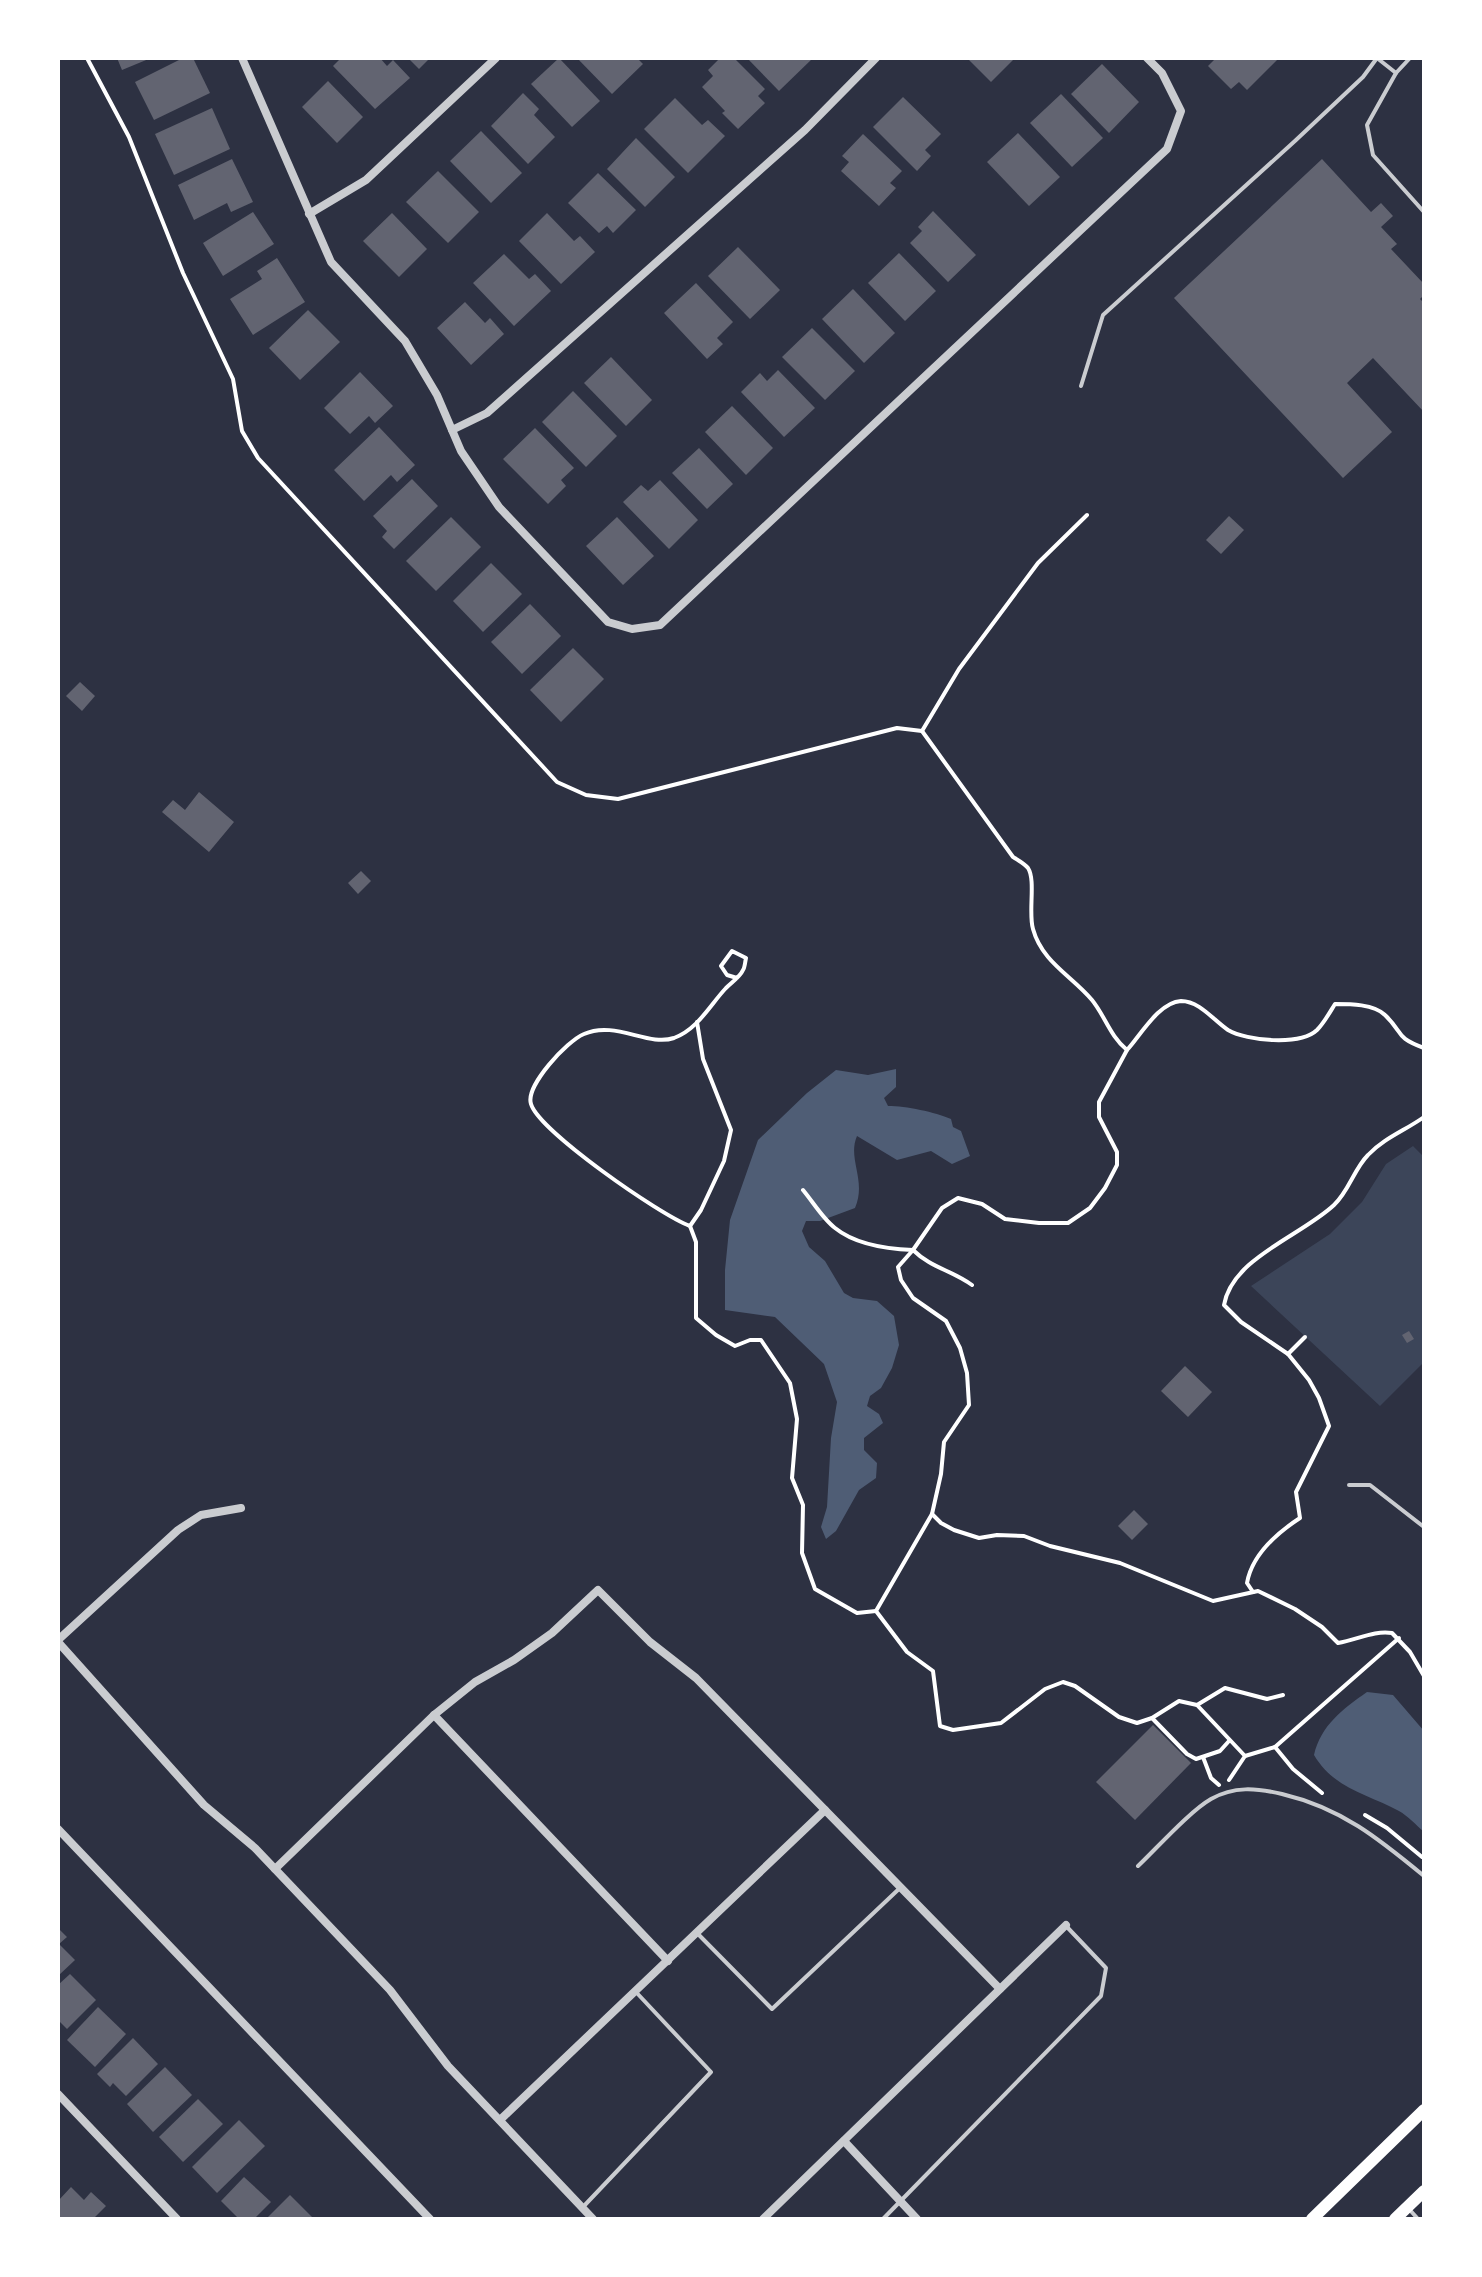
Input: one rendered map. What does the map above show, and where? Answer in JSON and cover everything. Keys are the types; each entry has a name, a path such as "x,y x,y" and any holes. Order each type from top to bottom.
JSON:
{"main road":[{"path":"1312,2219 1424,2110"},
{"path":"1395,2219 1424,2191"}],"street":[{"path":"242,58 331,262 405,341 437,395 461,451 499,507 608,622 632,629 660,625 1167,149 1181,111 1162,73 1147,58"},
{"path":"309,214 366,180 496,58"},
{"path":"452,430 487,413 805,130 876,58"},
{"path":"241,1508 201,1515 178,1530 58,1641 204,1805 255,1848 390,1990 448,2066 593,2219"},
{"path":"275,1869 434,1715 475,1682 552,1633 598,1590 650,1642 696,1678 1000,1989"},
{"path":"434,1715 668,1961"},
{"path":"500,2120 825,1810"},
{"path":"58,1829 430,2219"},
{"path":"763,2219 1066,1925"},
{"path":"58,2094 177,2219"},
{"path":"844,2141 917,2219"}],"lane":[{"path":"1081,386 1103,315 1296,140 1363,77 1377,58 1396,73"},
{"path":"1410,58 1396,73 1367,125 1373,155 1424,212"},
{"path":"1349,1485 1370,1485 1424,1527"},
{"path":"1138,1866 1208,1801 1226,1791 1253,1788 1315,1802 1381,1840 1424,1876"},
{"path":"697,1933 772,2009 901,1887"},
{"path":"883,2219 1101,1996 1106,1968 1066,1925"},
{"path":"582,2207 711,2072 635,1991"},
{"path":"1407,2208 1418,2219"}],"path":[{"path":"87,58 129,137 183,273 233,379 242,431 258,458 557,782 586,795 618,799 897,728 922,731 1013,857 1028,868 1033,879 1030,900 1033,930 1045,954 1092,1000 1105,1023 1127,1050"},
{"path":"922,731 959,669 1038,563 1087,515"},
{"path":"690,1226 645,1203 553,1133 536,1116 530,1097 561,1049 585,1033 605,1028 671,1039 697,1022 743,973 746,958 732,951 721,966 727,975 737,978"},
{"path":"876,1611 932,1514 944,1442 969,1405 970,1390 960,1348 946,1321 913,1298 901,1280 898,1267 942,1208 958,1198 982,1204 1005,1219 1068,1223 1090,1208 1117,1165 1117,1152 1099,1117 1099,1102 1127,1050 1163,1008 1181,1001 1201,1008 1230,1031 1251,1038 1300,1039 1317,1031 1335,1004 1350,1004 1378,1010 1387,1016 1402,1039 1424,1048"},
{"path":"690,1226 724,1161 731,1130 703,1059 697,1022"},
{"path":"1253,1592 1247,1583 1249,1571 1280,1531 1300,1518 1296,1492 1329,1426 1309,1380 1288,1354 1232,1314 1224,1305 1226,1291 1243,1269 1311,1224 1336,1203 1366,1156 1385,1140 1424,1117"},
{"path":"803,1190 834,1228 854,1239 894,1249 913,1250 922,1259 958,1274 972,1285"},
{"path":"690,1226 696,1242 696,1318 735,1346 750,1340 761,1340 790,1383 797,1419 792,1478 803,1505 802,1553 815,1589 857,1613 876,1611"},
{"path":"1288,1354 1305,1337"},
{"path":"932,1514 941,1523 966,1534 979,1538 1024,1536 1050,1546 1120,1563 1213,1601 1258,1591 1295,1609 1322,1627 1338,1643 1384,1632 1399,1638 1424,1676"},
{"path":"876,1611 907,1652 933,1671 940,1726 953,1730 1001,1723 1045,1689 1063,1682 1075,1686 1119,1717 1137,1723 1152,1718 1179,1701 1197,1705 1245,1756"},
{"path":"1203,1757 1211,1778 1226,1791 1229,1778 1245,1756 1275,1747 1399,1638"},
{"path":"1197,1705 1225,1688 1267,1699 1283,1695"},
{"path":"1152,1718 1187,1754 1196,1759 1220,1751 1229,1741"},
{"path":"1275,1747 1293,1769 1332,1798"},
{"path":"1356,1810 1387,1828 1424,1859"}],"shaded area":[{"path":"896,1069 896,1087 884,1098 888,1106 920,1110 951,1119 953,1127 961,1131 970,1156 952,1164 931,1151 897,1160 857,1136 854,1153 859,1188 855,1208 820,1221 806,1221 802,1231 809,1247 825,1261 844,1293 853,1298 877,1301 894,1316 899,1345 892,1368 881,1388 870,1396 867,1406 879,1414 883,1423 864,1438 864,1450 877,1463 876,1478 859,1490 836,1531 826,1539 821,1527 827,1507 831,1438 837,1402 824,1364 775,1317 725,1310 730,1220 758,1140 807,1093 836,1070 868,1075"},
{"path":"1413,1146 1424,1157 1424,1362 1380,1406 1251,1286 1330,1234 1362,1202 1386,1164"},
{"path":"1367,1692 1393,1695 1424,1731 1424,1832 1399,1811 1331,1776 1314,1755 1328,1726"}],"building":[{"path":"117,58 151,58 122,70"},
{"path":"183,58 193,58 210,93 154,120 135,82"},
{"path":"341,58 380,58 387,66 393,60 410,78 375,109 333,66"},
{"path":"408,58 430,58 419,69"},
{"path":"559,58 600,101 572,127 531,84"},
{"path":"577,58 637,58 643,64 612,94"},
{"path":"720,58 734,58 765,89 758,96 765,103 738,129 702,87 713,76 708,70"},
{"path":"747,58 813,58 779,91"},
{"path":"967,58 1015,58 991,82"},
{"path":"1216,58 1279,58 1247,90 1239,82 1231,89 1208,66"},
{"path":"1102,64 1139,102 1109,133 1071,94"},
{"path":"328,81 363,117 337,143 302,107"},
{"path":"523,93 539,109 534,115 555,137 528,164 491,126"},
{"path":"1061,94 1103,138 1072,167 1030,123"},
{"path":"903,97 941,134 925,150 931,156 917,171 873,127"},
{"path":"675,98 702,125 708,120 725,136 688,173 644,129"},
{"path":"212,108 230,149 174,175 155,134"},
{"path":"481,131 522,173 491,203 450,161"},
{"path":"1018,133 1060,177 1029,206 987,162"},
{"path":"863,134 902,171 890,183 896,188 879,206 841,171 849,162 842,156"},
{"path":"636,138 675,177 645,207 607,169"},
{"path":"232,159 253,202 231,212 227,203 194,220 178,185"},
{"path":"1322,159 1371,212 1381,203 1393,216 1381,227 1397,244 1391,249 1424,284 1424,295 1420,299 1424,303 1424,412 1373,358 1347,383 1392,432 1343,478 1174,298"},
{"path":"438,171 479,212 448,243 406,202"},
{"path":"598,173 636,210 613,233 607,226 599,233 568,203"},
{"path":"933,211 976,255 948,282 910,243 922,231 918,227"},
{"path":"253,212 274,244 223,276 203,243"},
{"path":"392,213 427,249 399,277 363,241"},
{"path":"547,213 574,241 580,236 595,252 561,284 519,241"},
{"path":"738,247 780,290 750,319 708,276"},
{"path":"899,253 936,291 905,321 868,283"},
{"path":"504,254 529,279 535,274 551,291 514,326 473,283"},
{"path":"277,258 305,302 253,335 230,299 262,279 257,271"},
{"path":"696,283 733,322 717,338 723,344 707,359 664,313"},
{"path":"853,289 895,333 864,363 822,319"},
{"path":"465,302 485,323 490,318 504,334 471,365 437,328"},
{"path":"308,310 340,342 300,380 269,348"},
{"path":"812,328 855,371 825,400 782,357"},
{"path":"611,357 652,400 626,426 584,383"},
{"path":"778,370 815,408 784,437 741,392 760,373 767,381"},
{"path":"360,372 393,406 375,423 369,416 350,434 324,408"},
{"path":"573,391 617,436 586,467 542,422"},
{"path":"732,406 773,448 746,475 705,432"},
{"path":"379,427 415,465 397,482 391,475 364,501 334,470"},
{"path":"535,428 574,468 561,480 566,486 548,504 503,459"},
{"path":"699,448 733,484 707,509 672,473"},
{"path":"412,479 438,506 394,549 382,537 387,531 373,516"},
{"path":"660,480 698,520 669,549 623,502 641,485 648,491"},
{"path":"1229,516 1244,530 1221,554 1206,540"},
{"path":"451,517 481,547 436,591 406,561"},
{"path":"617,517 654,556 623,585 586,546"},
{"path":"491,563 522,594 483,632 453,601"},
{"path":"530,604 561,636 522,674 491,642"},
{"path":"573,648 604,679 561,722 530,690"},
{"path":"80,682 95,696 82,711 66,696"},
{"path":"199,792 234,822 209,852 162,812 173,800 185,810"},
{"path":"361,871 371,881 358,894 348,883"},
{"path":"1409,1331 1414,1339 1407,1343 1402,1335"},
{"path":"1185,1366 1212,1392 1188,1417 1161,1391"},
{"path":"1134,1510 1148,1524 1132,1540 1118,1526"},
{"path":"1153,1725 1191,1763 1135,1820 1096,1782"},
{"path":"58,1928 67,1937 59,1944 75,1960 58,1976"},
{"path":"70,1974 96,2000 67,2029 58,2020 58,1985"},
{"path":"98,2007 126,2034 95,2067 67,2040"},
{"path":"133,2038 158,2064 126,2096 113,2083 110,2087 97,2074"},
{"path":"165,2067 192,2095 153,2132 127,2104"},
{"path":"198,2099 223,2124 183,2162 159,2137"},
{"path":"239,2120 265,2146 217,2193 192,2167"},
{"path":"244,2177 271,2202 254,2219 239,2219 221,2201"},
{"path":"71,2187 84,2200 91,2192 106,2206 93,2219 58,2219 58,2201"},
{"path":"290,2195 314,2219 266,2219"}]}
